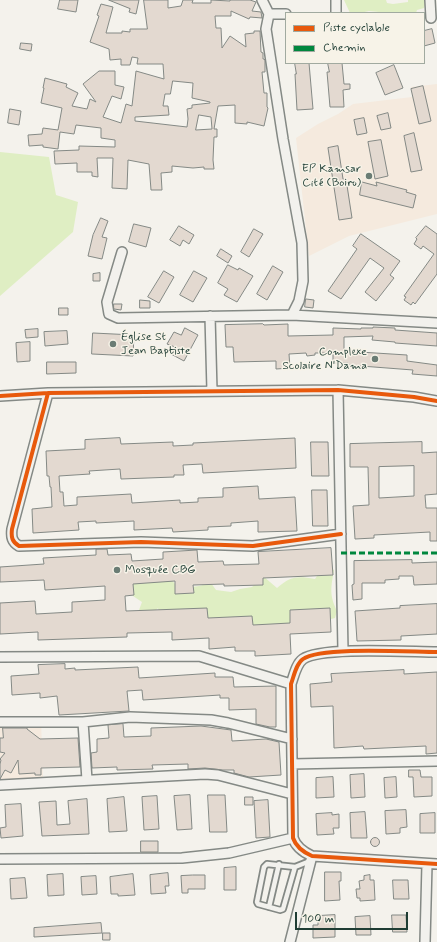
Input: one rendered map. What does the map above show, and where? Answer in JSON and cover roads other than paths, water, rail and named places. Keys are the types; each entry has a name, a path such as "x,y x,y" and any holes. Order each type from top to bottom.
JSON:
{"street":[{"path":"262,0 269,14 266,29 282,139 302,243 303,281 299,301 292,315"},
{"path":"336,0 336,12"},
{"path":"430,0 431,18"},
{"path":"269,14 285,14"},
{"path":"122,252 107,302 109,314 118,318 292,315 437,323"},
{"path":"210,316 212,391"},
{"path":"338,390 343,651"},
{"path":"0,396 48,393 338,390 414,397 437,401"},
{"path":"48,393 12,529 12,540 19,546 141,542 253,546 341,534"},
{"path":"437,652 343,651 313,654 302,660 295,670 291,684 293,838 298,848 311,858 437,864"},
{"path":"0,657 199,656 291,684"},
{"path":"0,722 83,722 130,717 211,720 292,739"},
{"path":"83,722 87,780"},
{"path":"292,764 437,761"},
{"path":"0,785 204,774 218,775 292,794"},
{"path":"0,859 182,858 229,853 293,838"},
{"path":"290,942 311,858"},
{"path":"425,942 427,864"}],"lane":[{"path":"295,867 283,909 280,910 258,904 257,902 264,867 267,864 279,864 295,867 311,858"},
{"path":"269,907 279,864"}],"place":[{"name":"EP Kamsar Cité (Boiro)","path":"369,176"},
{"name":"Église St Jean Baptiste","path":"113,344"},
{"name":"Complexe Scolaire N'Dama","path":"375,359"},
{"name":"Mosquée CBG","path":"117,570"}]}
